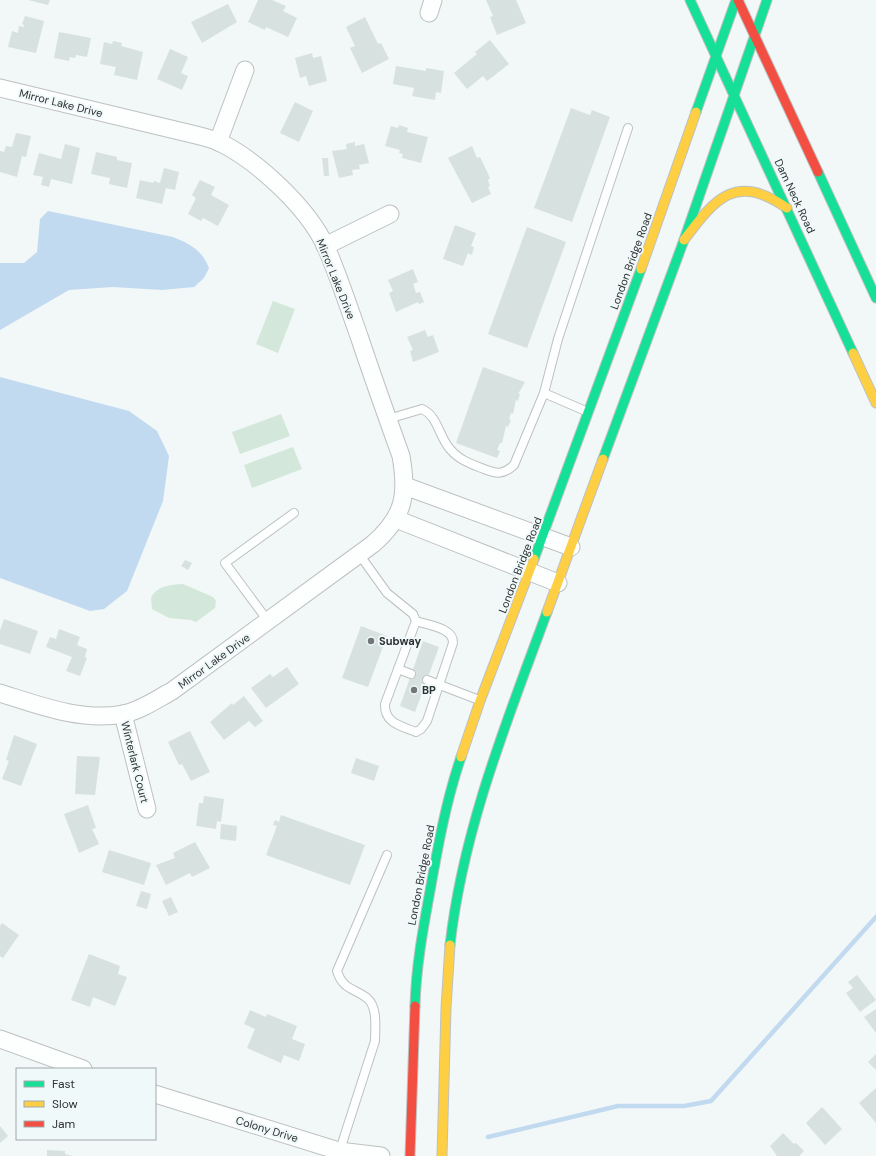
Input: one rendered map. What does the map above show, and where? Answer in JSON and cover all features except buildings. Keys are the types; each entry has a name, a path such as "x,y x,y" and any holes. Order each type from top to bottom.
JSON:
{"main road":[{"name":"Dam Neck Road","path":"690,0 876,403"},
{"name":"London Bridge Road","path":"410,1156 415,990 424,921 438,844 454,777 480,701 530,572 737,0"},
{"path":"737,0 876,298"},
{"path":"442,1156 449,958 457,903 481,795 500,738 684,240 733,93 767,0"},
{"path":"684,240 704,212 718,200 730,193 752,190 768,196 787,208"}],"street":[{"path":"218,142 245,70"},
{"name":"Mirror Lake Drive","path":"0,88 196,134 218,142 245,158 277,184 298,207 325,246 339,279 401,456 405,486 402,502 396,518 385,534 172,691 154,702 122,714 96,716 44,707 0,693"},
{"path":"325,246 390,214"},
{"path":"405,486 571,546"},
{"path":"396,518 558,583"},
{"name":"Winterlark Court","path":"122,714 147,809"},
{"path":"0,1039 80,1068"},
{"name":"Colony Drive","path":"156,1094 339,1154 381,1156"}],"lane":[{"path":"388,419 422,409 426,411 434,420 448,448 461,460 496,474 506,472 514,465 544,393 558,339 628,128"},
{"path":"544,393 588,413"},
{"path":"268,621 225,563 294,513"},
{"path":"359,554 387,593 413,614 416,621 385,704 384,711 388,718 394,723 416,732 421,729 427,721 440,685 454,638 449,632 416,621"},
{"path":"398,669 411,674"},
{"path":"427,680 480,701"},
{"path":"339,1154 375,1041 375,1023 374,1011 368,999 346,987 339,979 337,971 387,855"}],"green space":[{"path":"273,301 295,309 278,353 256,344"},
{"path":"281,414 290,436 240,454 232,432"},
{"path":"293,447 302,469 252,488 244,465"},
{"path":"183,584 213,597 216,601 215,608 196,622 191,620 169,618 152,609 151,598 157,590 165,586"}],"water":[{"path":"48,211 173,237 195,248 203,257 209,268 204,278 194,287 162,290 113,287 69,290 0,330 0,263 24,263 37,252 40,219"},
{"path":"0,377 129,411 157,431 169,456 163,501 127,591 104,609 90,611 0,578"}],"waterway":[{"path":"488,1137 618,1106 684,1106 711,1101 876,917"}],"traffic: fast":[{"path":"690,0 853,353"},
{"path":"696,112 736,0"},
{"path":"603,459 684,240 767,0"},
{"path":"818,172 876,298"},
{"path":"534,559 641,269"},
{"path":"450,945 456,902 476,817 502,735 547,612"},
{"path":"415,1006 420,948 436,857 447,807 461,757"}],"traffic: slow":[{"path":"641,269 696,112"},
{"path":"684,240 706,212 717,202 728,195 740,191 754,192 787,208"},
{"path":"853,353 876,403"},
{"path":"547,612 603,459"},
{"path":"461,757 480,701 534,559"},
{"path":"442,1156 446,1008 450,945"}],"traffic: jam":[{"path":"738,0 818,172"},
{"path":"410,1156 415,1006"}],"place":[{"name":"Subway","path":"371,641"},
{"name":"BP","path":"414,690"}]}
